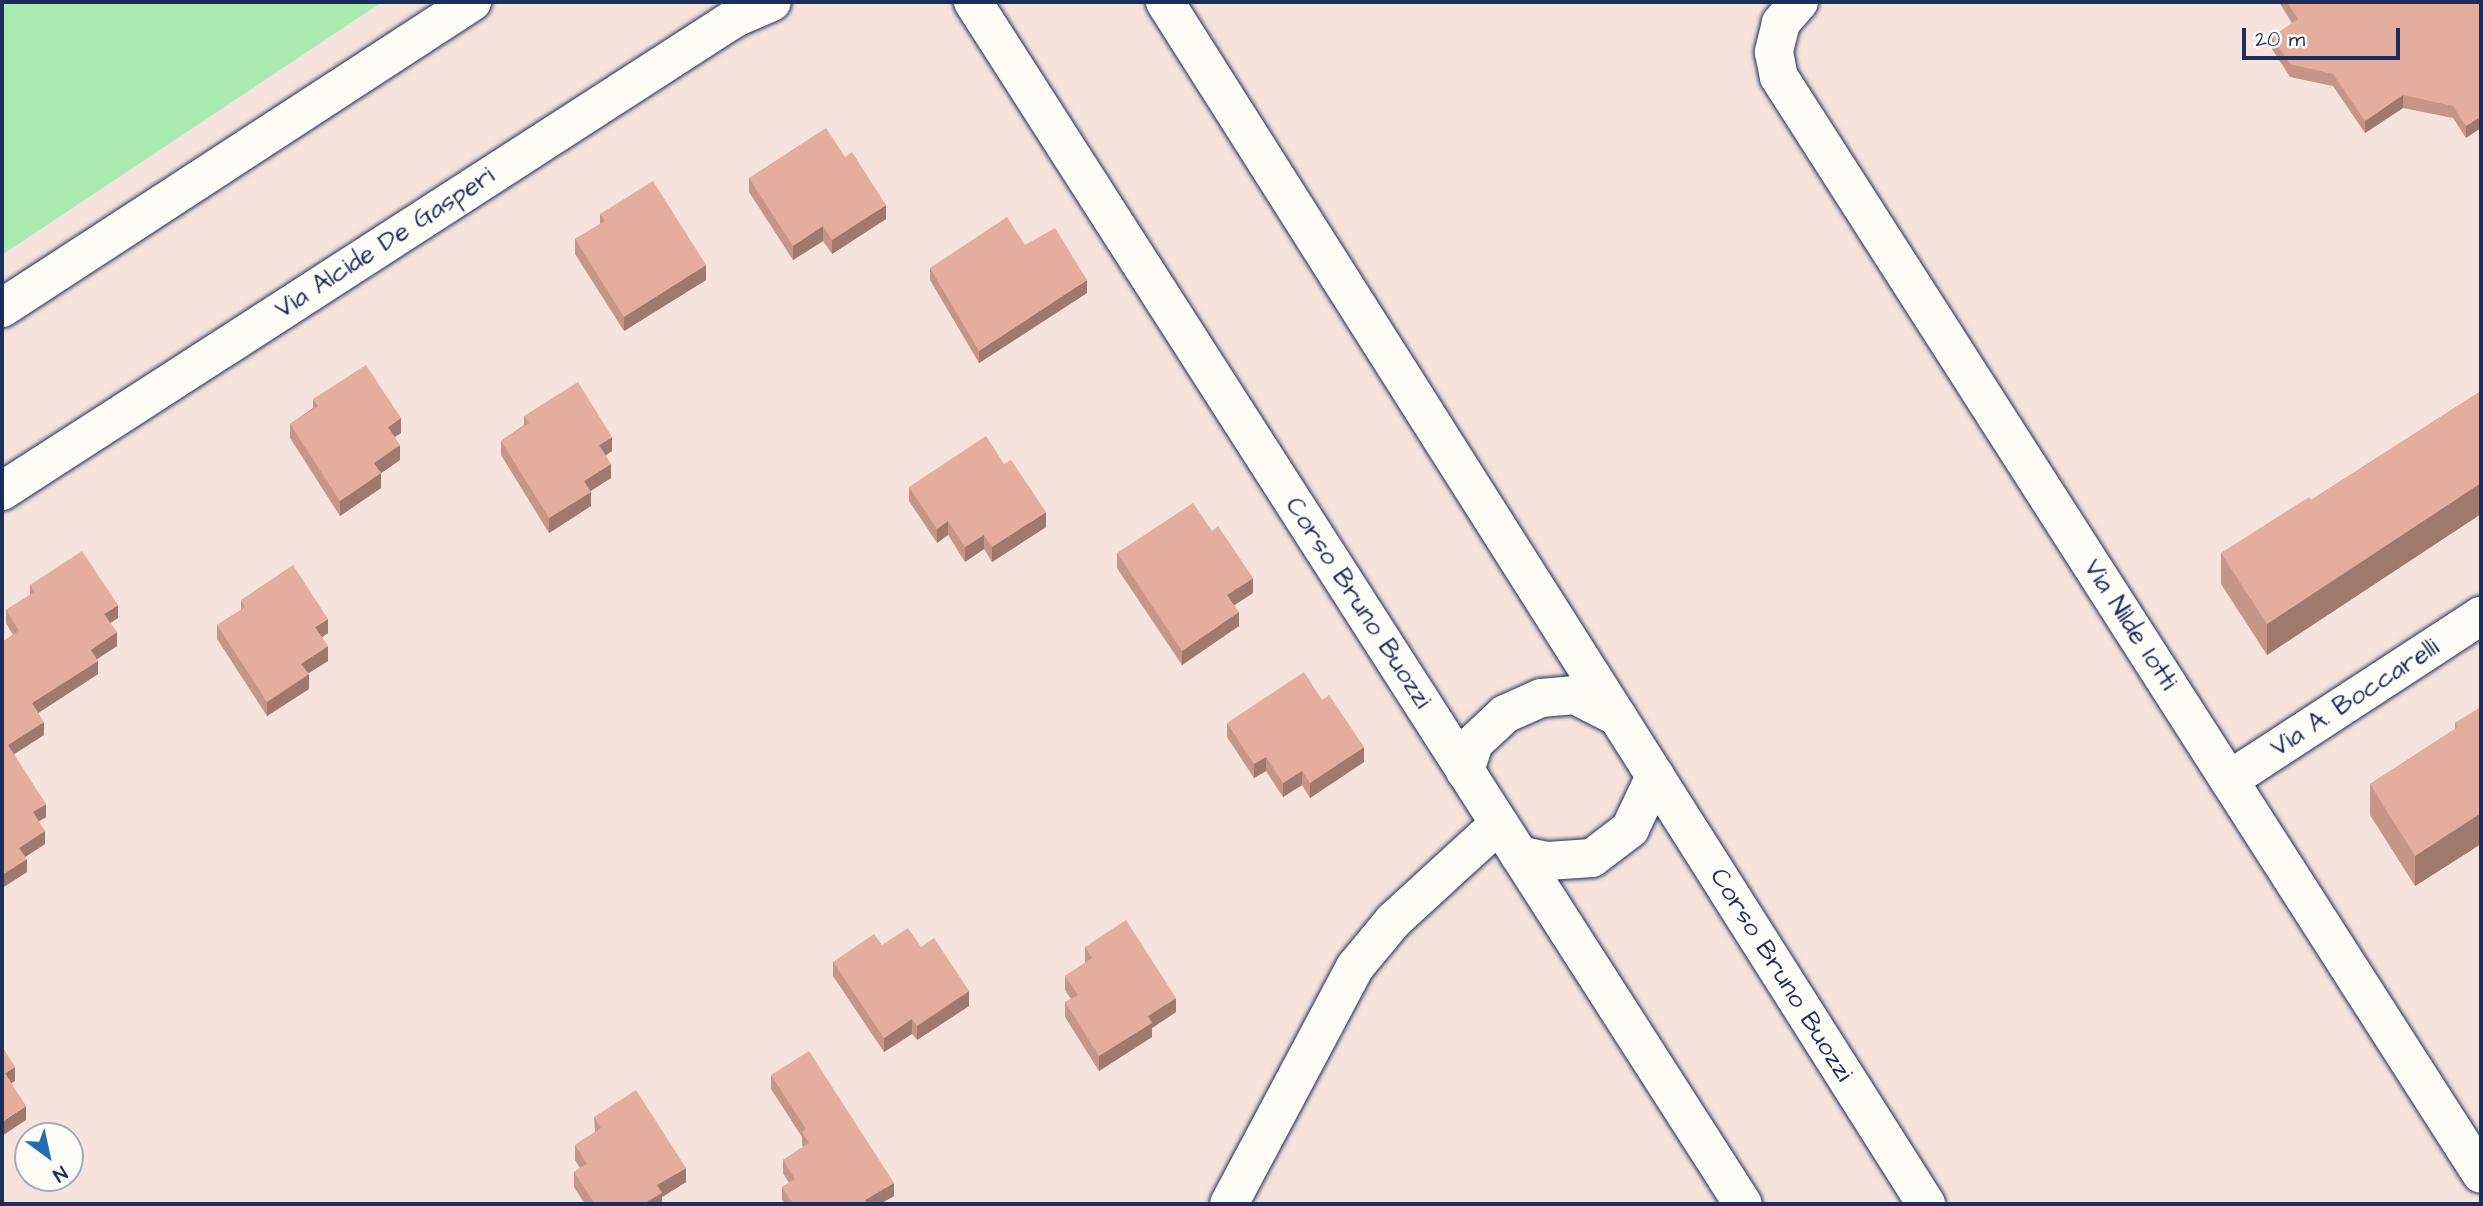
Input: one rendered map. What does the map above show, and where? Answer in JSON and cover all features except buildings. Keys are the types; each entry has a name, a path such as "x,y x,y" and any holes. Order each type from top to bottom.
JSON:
{"street":[{"path":"2,308 472,2"},
{"name":"Via Alcide De Gasperi","path":"2,491 723,25 772,2"},
{"name":"Corso Bruno Buozzi","path":"974,2 1744,1204"},
{"name":"Corso Bruno Buozzi","path":"1165,2 1926,1204"},
{"name":"Via Nilde Iotti","path":"1799,2 1781,23 1774,52 1779,77 2481,1174"},
{"name":"Via A. Boccarelli","path":"2229,780 2481,616"},
{"path":"1465,771 1474,743 1505,714 1541,698 1575,695 1618,717"},
{"path":"1229,1204 1356,967 1393,921 1509,839 1548,861 1592,858 1630,829 1655,776"}],"green space":[{"path":"2,2 382,2 2,255"}]}
